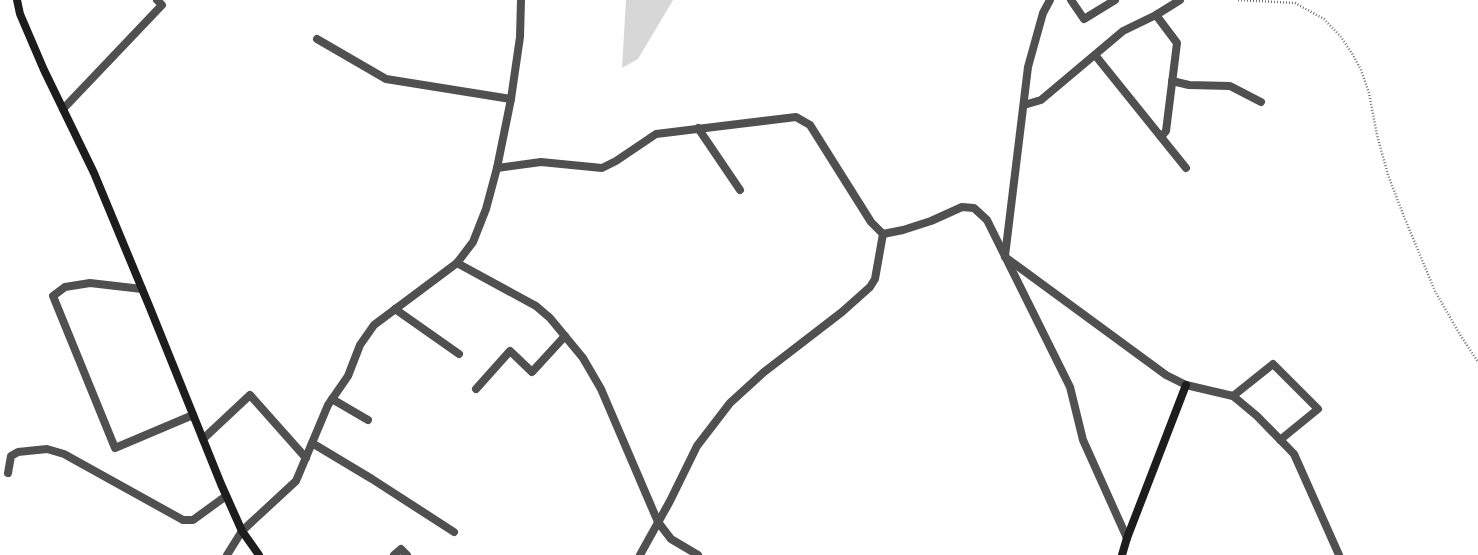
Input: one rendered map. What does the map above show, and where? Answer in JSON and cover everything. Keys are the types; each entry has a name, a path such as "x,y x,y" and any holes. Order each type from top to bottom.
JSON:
{"street":[{"path":"17,0 20,14 44,70 94,173 226,496 242,531 259,555"},
{"path":"63,109 162,5 157,0"},
{"path":"227,555 242,531 296,482 328,405 348,376 360,345 374,325 457,263 473,242 486,209 497,168 511,99 520,37 521,0"},
{"path":"1005,257 1028,66 1042,13 1050,0"},
{"path":"1071,0 1084,19 1115,0"},
{"path":"1024,105 1041,100 1123,31 1156,15 1180,0"},
{"path":"1156,15 1177,43 1166,131 1161,136"},
{"path":"317,39 386,79 511,99"},
{"path":"1095,55 1186,168"},
{"path":"1172,81 1189,85 1230,86 1261,102"},
{"path":"497,168 541,162 602,168 616,161 656,134 796,117 810,125 870,222 883,234"},
{"path":"698,128 740,190"},
{"path":"883,234 903,230 931,221 962,207 974,208 987,220 1070,387 1084,440 1127,538"},
{"path":"640,555 697,446 730,403 764,372 842,312 870,287 875,279 883,234"},
{"path":"1005,257 1166,374 1186,385 1233,396 1258,416 1294,454 1339,555"},
{"path":"457,263 536,306 550,318 565,336 583,358 601,389 658,522 671,539 698,555"},
{"path":"142,289 90,283 65,287 53,296 115,448 193,415"},
{"path":"395,309 458,354"},
{"path":"476,389 510,351 532,372 565,336"},
{"path":"1233,396 1273,364 1318,409 1280,440"},
{"path":"1122,555 1127,538 1186,385"},
{"path":"202,439 250,395 306,458"},
{"path":"332,399 368,420"},
{"path":"312,442 372,478 454,532"},
{"path":"8,473 11,456 18,452 48,449 64,454 183,520 193,520 226,496"},
{"path":"394,555 400,549 407,555"}],"path":[{"path":"1238,0 1295,3 1324,19 1353,55 1361,70 1369,93 1377,135 1388,175 1405,219 1435,291 1459,333 1478,362"}],"shaded area":[{"path":"626,0 673,0 638,59 622,68"}]}
